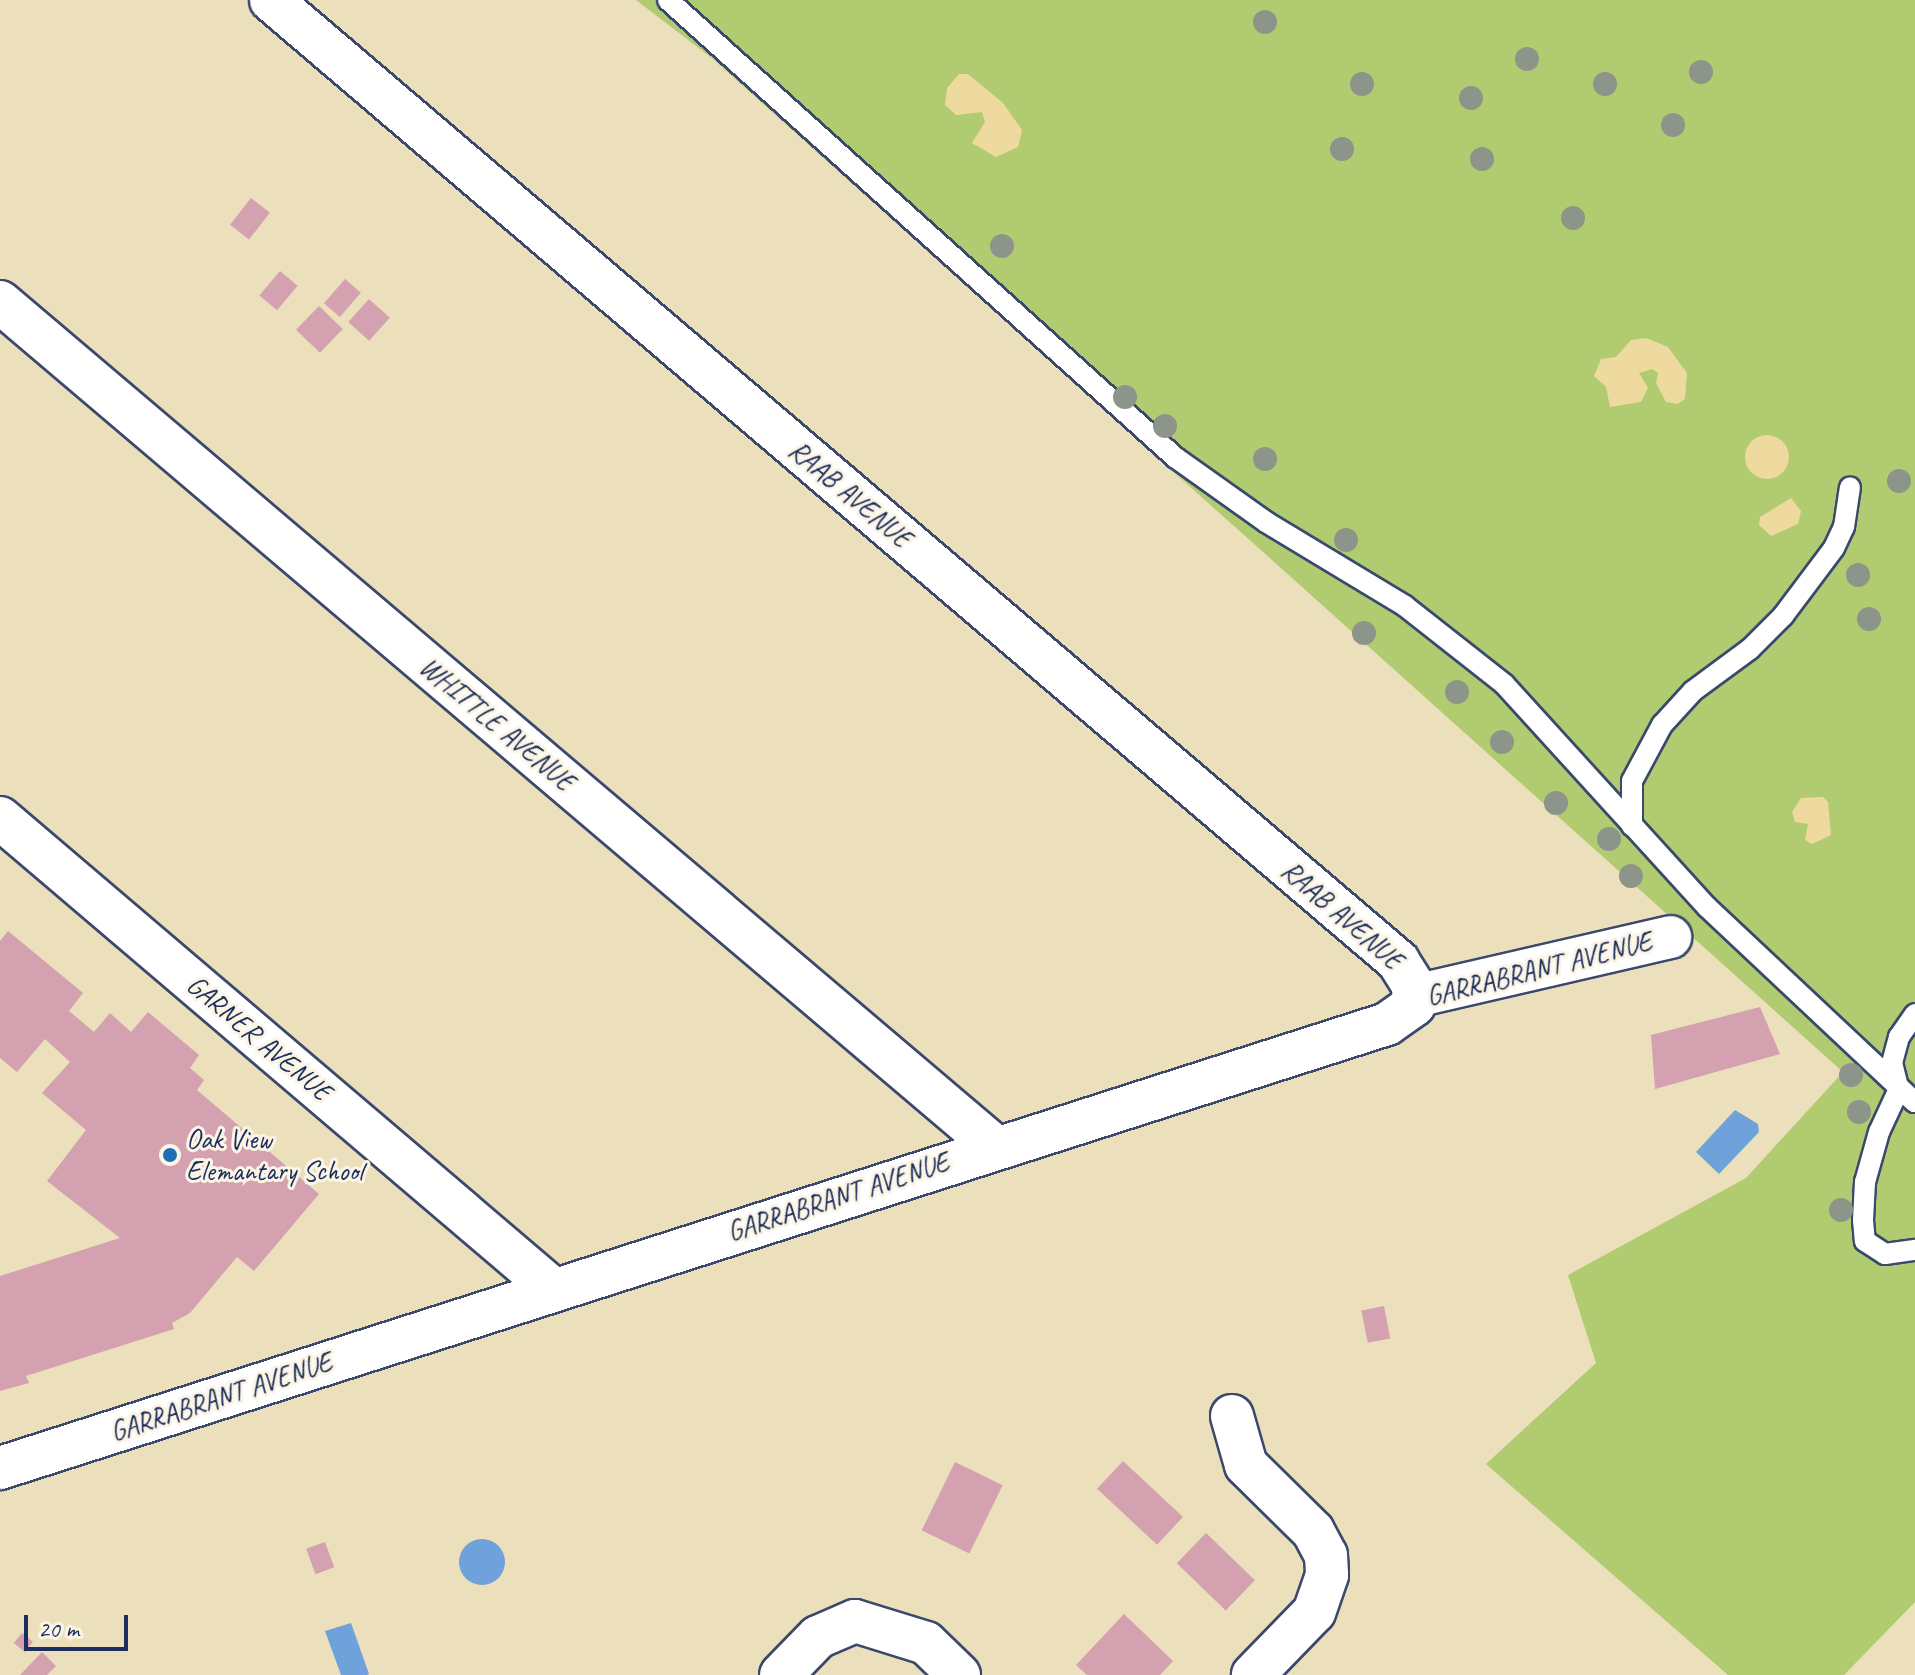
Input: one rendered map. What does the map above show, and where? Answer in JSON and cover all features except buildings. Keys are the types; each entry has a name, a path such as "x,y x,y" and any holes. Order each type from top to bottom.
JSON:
{"street":[{"name":"RAAB AVENUE","path":"271,0 1398,961 1415,996"},
{"name":"WHITTLE AVENUE","path":"0,302 994,1146"},
{"name":"GARNER AVENUE","path":"0,818 554,1290"},
{"name":"GARRABRANT AVENUE","path":"0,1468 994,1146 1387,1024 1410,1011 1415,996 1670,937"},
{"path":"1232,1416 1246,1465 1313,1531 1326,1555 1327,1575 1314,1612 1253,1675"},
{"path":"781,1675 818,1637 855,1621 926,1643 959,1675"}],"lane":[{"path":"668,0 1176,458 1266,522 1405,606 1504,684 1707,907 1909,1098"},
{"path":"1632,826 1632,781 1662,725 1693,691 1750,649 1783,616 1834,548 1849,508 1850,487"},
{"path":"1909,1098 1896,1085 1892,1063 1899,1037 1915,1014"},
{"path":"1909,1098 1879,1132 1865,1182 1863,1220 1865,1241 1885,1254 1915,1250"}],"green space":[{"path":"636,0 1915,0 1915,1602 1844,1675 1728,1675 1486,1464 1596,1363 1568,1275 1746,1178 1843,1072 713,59"}],"sand":[{"path":"959,74 968,74 1003,103 1022,130 1018,147 996,157 972,143 985,122 982,112 956,115 945,105 947,88"},
{"path":"1646,338 1668,347 1687,373 1685,399 1677,404 1666,402 1656,383 1658,373 1652,369 1639,373 1648,388 1641,402 1610,407 1606,387 1594,376 1601,359 1616,357 1631,340"},
{"path":"1767,435 1783,441 1789,457 1783,473 1767,479 1751,473 1745,457 1751,441"},
{"path":"1791,498 1801,511 1798,524 1771,536 1759,525 1760,517"},
{"path":"1823,797 1828,802 1831,835 1812,844 1805,840 1808,824 1795,822 1792,812 1801,798"}],"water":[{"path":"1735,1110 1758,1124 1759,1132 1719,1174 1696,1152"},
{"path":"482,1539 498,1546 505,1562 498,1578 482,1585 466,1578 459,1562 466,1546"},
{"path":"351,1623 367,1675 341,1675 325,1631"}],"place":[{"name":"Oak View Elemantary School","path":"170,1155"}]}
